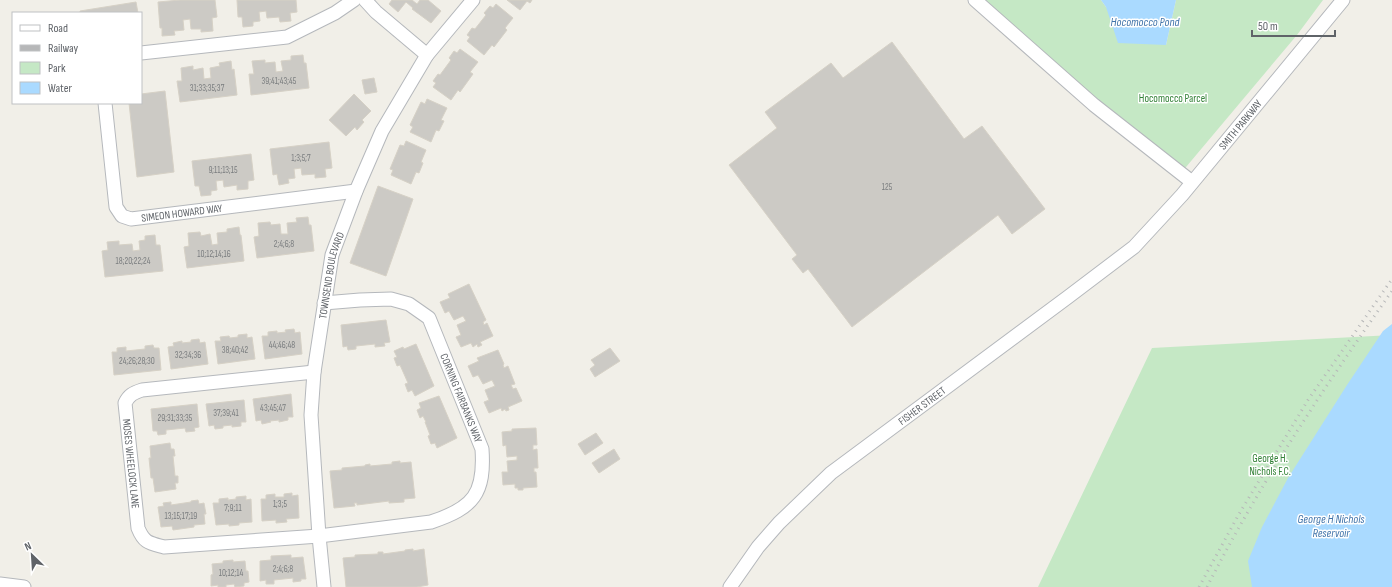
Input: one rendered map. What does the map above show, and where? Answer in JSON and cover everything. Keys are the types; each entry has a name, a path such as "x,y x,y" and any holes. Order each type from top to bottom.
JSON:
{"street":[{"path":"142,53 287,37 335,13 354,0"},
{"path":"365,0 376,12 427,55"},
{"name":"TOWNSEND BOULEVARD","path":"324,587 311,415 314,372 332,255 356,192 382,131 427,55 473,0"},
{"path":"975,0 1094,105 1192,182"},
{"name":"SMITH PARKWAY","path":"1134,247 1160,220 1343,0"},
{"name":"SIMEON HOWARD WAY","path":"105,104 116,207 122,216 131,218 356,192"},
{"name":"FISHER STREET","path":"730,587 758,547 779,523 831,473 1134,247"},
{"name":"CORNING FAIRBANKS WAY","path":"319,536 431,522 445,518 465,507 477,494 483,468 482,449 430,318 409,304 391,299 324,303"},
{"name":"MOSES WHEELOCK LANE","path":"314,372 142,390 133,392 128,396 125,403 138,528 141,537 150,543 164,547 319,536"},
{"path":"0,584 24,587"}],"green space":[{"name":"Hocomocco Parcel","path":"982,0 1101,0 1106,7 1166,45 1176,0 1323,0 1297,35 1181,173"},
{"name":"George H. Nichols F.C.","path":"1392,335 1392,587 1038,587 1152,348"}],"water":[{"name":"Hocomocco Pond","path":"1101,0 1176,0 1166,45 1118,43 1106,7"},
{"name":"George H Nichols Reservoir","path":"1392,324 1392,587 1252,587 1248,561 1262,527 1288,478 1383,331"}],"building":[{"path":"180,0 215,0 217,17 212,18 213,31 201,32 201,29 191,29 190,19 183,20 184,30 174,31 175,35 162,36 158,2"},
{"path":"237,0 296,0 297,12 290,13 291,21 280,22 279,17 267,18 266,11 259,12 260,21 253,22 253,26 243,27 242,17 238,17"},
{"path":"392,0 412,0 417,4 420,0 428,0 441,11 431,23 412,9 413,8 406,2 398,12 389,4"},
{"path":"507,0 532,0 530,3 527,1 520,10"},
{"path":"136,2 138,12 80,12"},
{"path":"496,4 513,18 505,28 507,30 494,47 492,45 484,55 467,41 470,37 467,35 472,28 475,29 486,15 484,13 490,6 493,8"},
{"path":"892,42 964,139 982,126 1045,209 1012,234 998,215 852,327 808,269 803,273 792,259 797,255 729,165 777,128 765,112 831,63 843,78"},
{"path":"460,49 478,62 470,72 473,74 460,92 458,90 451,100 433,87 436,83 433,81 438,74 440,75 451,60 449,58 454,51 457,53"},
{"path":"303,55 304,63 306,63 309,88 251,95 249,74 254,74 252,61 265,60 265,63 275,62 276,72 283,71 281,61 291,60 291,56"},
{"path":"231,61 232,70 234,69 237,95 180,102 177,81 182,81 181,68 193,66 193,70 203,68 204,79 211,78 210,68 220,66 219,63"},
{"path":"374,78 377,92 365,94 362,80"},
{"path":"165,91 174,172 137,177 129,104 142,104 142,94"},
{"path":"354,94 371,111 362,120 364,122 357,130 355,127 346,136 329,120"},
{"path":"427,99 447,108 441,120 444,121 439,131 436,130 431,142 410,132 413,127 410,125 421,102 425,104"},
{"path":"406,141 426,150 421,162 423,163 419,173 416,172 411,184 391,175 393,170 390,169 400,145 404,146"},
{"path":"329,142 332,168 325,169 326,177 315,178 315,174 302,175 301,168 294,169 295,178 288,179 289,183 279,185 277,174 273,175 270,149"},
{"path":"251,154 254,180 248,181 248,189 237,190 237,185 224,187 223,180 216,181 217,190 211,191 211,195 201,196 199,186 195,186 192,161"},
{"path":"378,186 413,199 386,276 350,263"},
{"path":"308,217 309,225 311,225 314,251 257,258 254,237 259,236 258,223 270,222 271,225 280,224 281,234 288,234 287,223 297,222 296,218"},
{"path":"239,227 244,261 187,268 184,247 189,246 188,233 200,232 201,236 210,234 212,245 218,244 217,233 227,232 227,229"},
{"path":"155,235 156,245 160,245 163,271 105,277 102,251 108,250 107,242 119,241 119,245 132,244 133,251 140,250 139,241 145,240 145,236"},
{"path":"469,284 486,320 483,322 484,325 487,323 493,336 480,342 482,345 478,347 477,344 473,347 471,343 461,347 456,337 461,335 457,325 466,321 463,316 454,320 449,311 445,313 440,302 450,298 448,294"},
{"path":"386,320 390,342 384,343 385,346 375,347 375,344 356,346 356,349 348,350 347,346 343,347 341,325"},
{"path":"294,329 295,333 300,332 302,354 265,359 262,336 268,336 268,332 286,332 285,330"},
{"path":"247,334 247,338 252,337 255,359 218,364 215,341 221,341 220,337 229,336 230,338"},
{"path":"199,339 200,343 205,342 208,364 171,369 168,347 174,346 173,343 182,341 182,343 191,342 191,340"},
{"path":"416,344 434,386 415,396 412,390 408,392 405,384 408,383 400,365 397,366 394,358 397,357 394,351"},
{"path":"153,345 154,348 159,348 161,370 114,375 112,352 117,352 117,348 126,347 126,351 145,349 145,346"},
{"path":"610,348 620,361 595,377 590,369 595,365 591,360"},
{"path":"498,350 504,364 504,368 508,366 515,384 511,385 513,389 516,388 522,401 508,407 509,410 506,411 505,409 502,411 501,408 489,413 484,402 489,400 485,390 495,386 492,380 483,384 478,375 473,377 468,366 479,361 477,358"},
{"path":"291,394 293,417 288,417 288,420 279,422 279,420 270,421 271,422 262,424 261,420 256,421 253,399"},
{"path":"439,396 457,438 437,448 435,443 431,444 426,422 423,416 420,418 417,410 421,408 419,403"},
{"path":"244,400 246,422 241,422 241,426 223,426 223,428 215,429 214,425 209,426 206,404"},
{"path":"197,404 199,427 194,428 195,431 186,432 185,428 166,430 166,434 158,435 157,431 153,431 151,409"},
{"path":"536,428 537,445 533,445 533,450 537,449 538,468 534,468 534,472 536,472 537,487 518,490 518,488 515,488 515,484 503,485 502,472 508,472 507,461 517,460 517,456 507,457 506,445 503,446 502,432 512,431 512,429"},
{"path":"596,433 603,443 585,455 578,444"},
{"path":"170,443 171,449 174,449 175,456 173,456 175,476 178,476 178,483 175,483 176,489 155,492 153,478 151,478 149,458 151,458 150,446"},
{"path":"614,449 620,459 599,473 592,463"},
{"path":"400,461 400,463 411,462 415,498 404,499 404,502 389,503 389,501 357,505 357,503 354,503 355,506 334,508 330,471 370,464 370,466 392,464 392,462"},
{"path":"292,493 292,496 298,495 299,518 286,519 287,522 276,523 276,520 262,521 261,499 266,499 266,495 275,494 275,497 284,497 284,494"},
{"path":"246,496 246,500 251,499 252,522 239,523 239,525 229,526 229,524 216,525 213,503 219,503 219,499 228,498 228,500"},
{"path":"198,500 199,504 204,503 206,514 204,514 205,524 173,530 172,526 161,527 158,507 164,506 163,503 171,502 171,505"},
{"path":"413,549 413,551 424,549 428,585 417,587 346,587 343,558 355,557 355,555 378,554 378,552 383,552 383,554"},
{"path":"291,555 291,558 303,557 306,579 293,582 293,578 274,580 274,584 266,584 266,580 260,581 260,561 271,560 271,556"},
{"path":"233,560 233,562 245,561 249,582 244,583 244,586 235,587 234,584 226,585 226,587 218,587 218,585 211,586 211,575 213,574 212,564"}],"railway":[{"path":"1199,587 1239,514 1308,400 1392,279"},
{"path":"1207,587 1227,548 1294,436 1392,291"}]}
